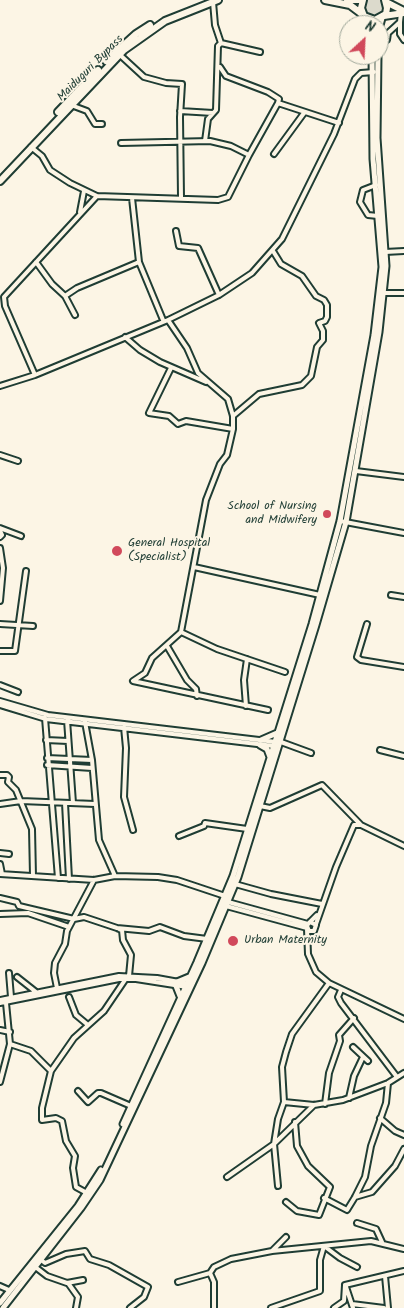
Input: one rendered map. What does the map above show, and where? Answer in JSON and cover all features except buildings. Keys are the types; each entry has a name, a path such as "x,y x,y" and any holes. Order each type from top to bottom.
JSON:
{"highway":[{"name":"Maiduguri Bypass","path":"0,175 136,34 172,12 203,0"},
{"path":"325,0 350,5 363,15"},
{"path":"347,0 358,0"},
{"path":"363,0 361,8 364,15"},
{"name":"Maiduguri Bypass","path":"0,181 71,105 81,91 119,54 137,39 165,21 215,1"},
{"path":"386,1 403,12"},
{"path":"384,15 387,11 386,1"},
{"path":"389,16 403,12"}],"main road":[{"path":"0,1303 87,1193 108,1157 180,998 188,986 190,977 207,939 235,884 260,806 356,471 379,332 382,267 376,185 373,65"},
{"path":"374,72 376,65"},
{"path":"3,1308 81,1208 100,1180 226,901 247,829 278,744 279,731 308,643 320,595 343,521 386,266 375,132"},
{"path":"271,759 267,749 260,742 274,736 279,731"},
{"path":"180,998 176,984 190,977"}],"street":[{"path":"205,141 208,119 216,110 219,64 218,46 221,43 215,25 215,1"},
{"path":"403,12 400,22 400,34 404,40"},
{"path":"389,32 400,22"},
{"path":"221,43 260,52"},
{"path":"119,54 144,77 166,83 182,84 179,141 181,197"},
{"path":"32,147 42,156 50,170 84,191 96,196 132,198 181,197 218,200 228,197 279,99 268,92 226,76 219,64"},
{"path":"0,386 35,375 166,320 220,295 252,273 273,251 315,175 339,124 358,75 374,72"},
{"path":"278,102 304,113 339,124"},
{"path":"71,105 87,111 94,124 102,124"},
{"path":"180,111 213,113"},
{"path":"274,154 304,113"},
{"path":"121,143 205,141 231,146 249,155"},
{"path":"376,185 363,190 360,202 368,215 379,216"},
{"path":"80,212 84,191"},
{"path":"35,375 4,300 6,294 96,196"},
{"path":"132,198 139,262 166,320 187,348 198,373 228,400 233,416 233,429 227,455 220,464 206,500 180,632 152,658 145,673 133,681 268,710"},
{"path":"176,231 179,246 198,248 220,295"},
{"path":"385,252 404,250"},
{"path":"233,416 259,394 302,386 311,376 317,347 323,340 319,324 328,317 327,305 324,300 316,296 302,276 281,264 273,251"},
{"path":"36,262 52,284 65,296 75,315"},
{"path":"65,296 77,288 139,262"},
{"path":"380,293 404,294"},
{"path":"125,337 140,350 171,368 210,384"},
{"path":"171,368 149,413 169,416 178,424 186,421 206,426 233,429"},
{"path":"0,455 18,461"},
{"path":"356,471 404,477"},
{"path":"343,521 404,533"},
{"path":"0,529 21,536"},
{"path":"0,529 2,535 0,537"},
{"path":"0,548 3,568 0,601"},
{"path":"194,567 320,595"},
{"path":"0,651 15,651 26,571"},
{"path":"391,595 404,598"},
{"path":"0,624 33,626"},
{"path":"367,624 357,657 404,667"},
{"path":"180,632 285,672"},
{"path":"167,646 187,680 196,689 197,696"},
{"path":"246,706 244,680 247,659"},
{"path":"0,685 18,692"},
{"path":"0,701 48,715 260,742"},
{"path":"0,705 44,718 278,744 311,753"},
{"path":"44,718 58,878"},
{"path":"67,720 73,803"},
{"path":"85,722 92,760 99,840 115,876"},
{"path":"124,727 126,748 124,797 133,830"},
{"path":"46,740 68,741"},
{"path":"380,750 404,756"},
{"path":"47,758 92,760"},
{"path":"47,765 92,768"},
{"path":"0,775 7,775 8,782 16,790 32,829 33,876"},
{"path":"260,806 270,808 322,785 355,821 404,846"},
{"path":"0,804 21,801 95,804"},
{"path":"65,803 70,879"},
{"path":"179,836 204,826 205,823 247,829"},
{"path":"308,944 352,829 357,824 366,827"},
{"path":"0,853 9,854"},
{"path":"0,864 1,874 94,880 115,876 158,877 176,880 226,901 308,926 316,924"},
{"path":"57,988 54,969 69,927 94,880"},
{"path":"235,884 271,894 322,904"},
{"path":"0,898 17,902 19,906 74,919 84,917 122,930 123,940 130,953 129,976"},
{"path":"0,914 28,913 69,927"},
{"path":"318,914 308,926 311,964 316,972 329,983 342,990 404,1019"},
{"path":"308,926 310,932 314,931"},
{"path":"117,928 149,931 160,927 184,936 207,939"},
{"path":"9,973 11,997"},
{"path":"0,1001 11,997 103,978 129,976 188,986"},
{"path":"17,977 36,992"},
{"path":"0,1001 6,1003 102,982 125,980 176,984"},
{"path":"87,1193 76,1187 72,1168 75,1156 66,1142 62,1121 56,1118 41,1119 51,1071 74,1038 104,1011 125,980"},
{"path":"278,1186 274,1144 278,1119 284,1102 282,1067 292,1034 329,983"},
{"path":"342,990 338,998 396,1077"},
{"path":"68,998 76,1015 88,1025"},
{"path":"0,1082 2,1067 10,1044 6,1003"},
{"path":"325,1104 329,1073 340,1041 339,1034 354,1018"},
{"path":"0,1030 10,1032"},
{"path":"10,1044 31,1051 51,1071"},
{"path":"353,1047 368,1061"},
{"path":"349,1098 354,1076 363,1057"},
{"path":"284,1102 314,1105 325,1104 349,1098 388,1083 404,1074"},
{"path":"324,1198 346,1210 355,1197 366,1177 371,1146 386,1103 388,1083"},
{"path":"78,1091 88,1102 101,1093 131,1106"},
{"path":"227,1177 274,1144 314,1105"},
{"path":"380,1118 395,1131 404,1134"},
{"path":"286,1202 300,1212 320,1215 324,1198 330,1187 308,1166 297,1146 295,1122"},
{"path":"355,1197 372,1192 397,1163 404,1149"},
{"path":"357,1223 376,1229 382,1242"},
{"path":"272,1251 286,1236"},
{"path":"178,1282 210,1273 214,1266 231,1259 272,1251 352,1242 382,1242 404,1249"},
{"path":"324,1246 340,1258 357,1267"},
{"path":"271,1308 320,1291 320,1260 324,1246"},
{"path":"40,1259 45,1263 66,1254 84,1251 90,1259 109,1266 148,1287 144,1297 130,1308"},
{"path":"34,1266 45,1275 68,1283 83,1280"},
{"path":"345,1285 404,1271"},
{"path":"210,1273 214,1282 214,1308"},
{"path":"385,1276 388,1308"},
{"path":"68,1283 78,1297 76,1308"},
{"path":"345,1285 353,1306 384,1308"},
{"path":"334,1308 344,1301 345,1285"},
{"path":"0,1286 9,1290"}],"shaded area":[{"path":"366,0 383,0 385,11 381,15 368,15 363,5"}],"place":[{"name":"School of Nursing and Midwifery","path":"327,514"},
{"name":"General Hospital (Specialist)","path":"117,551"},
{"name":"Urban Maternity","path":"233,941"}]}
